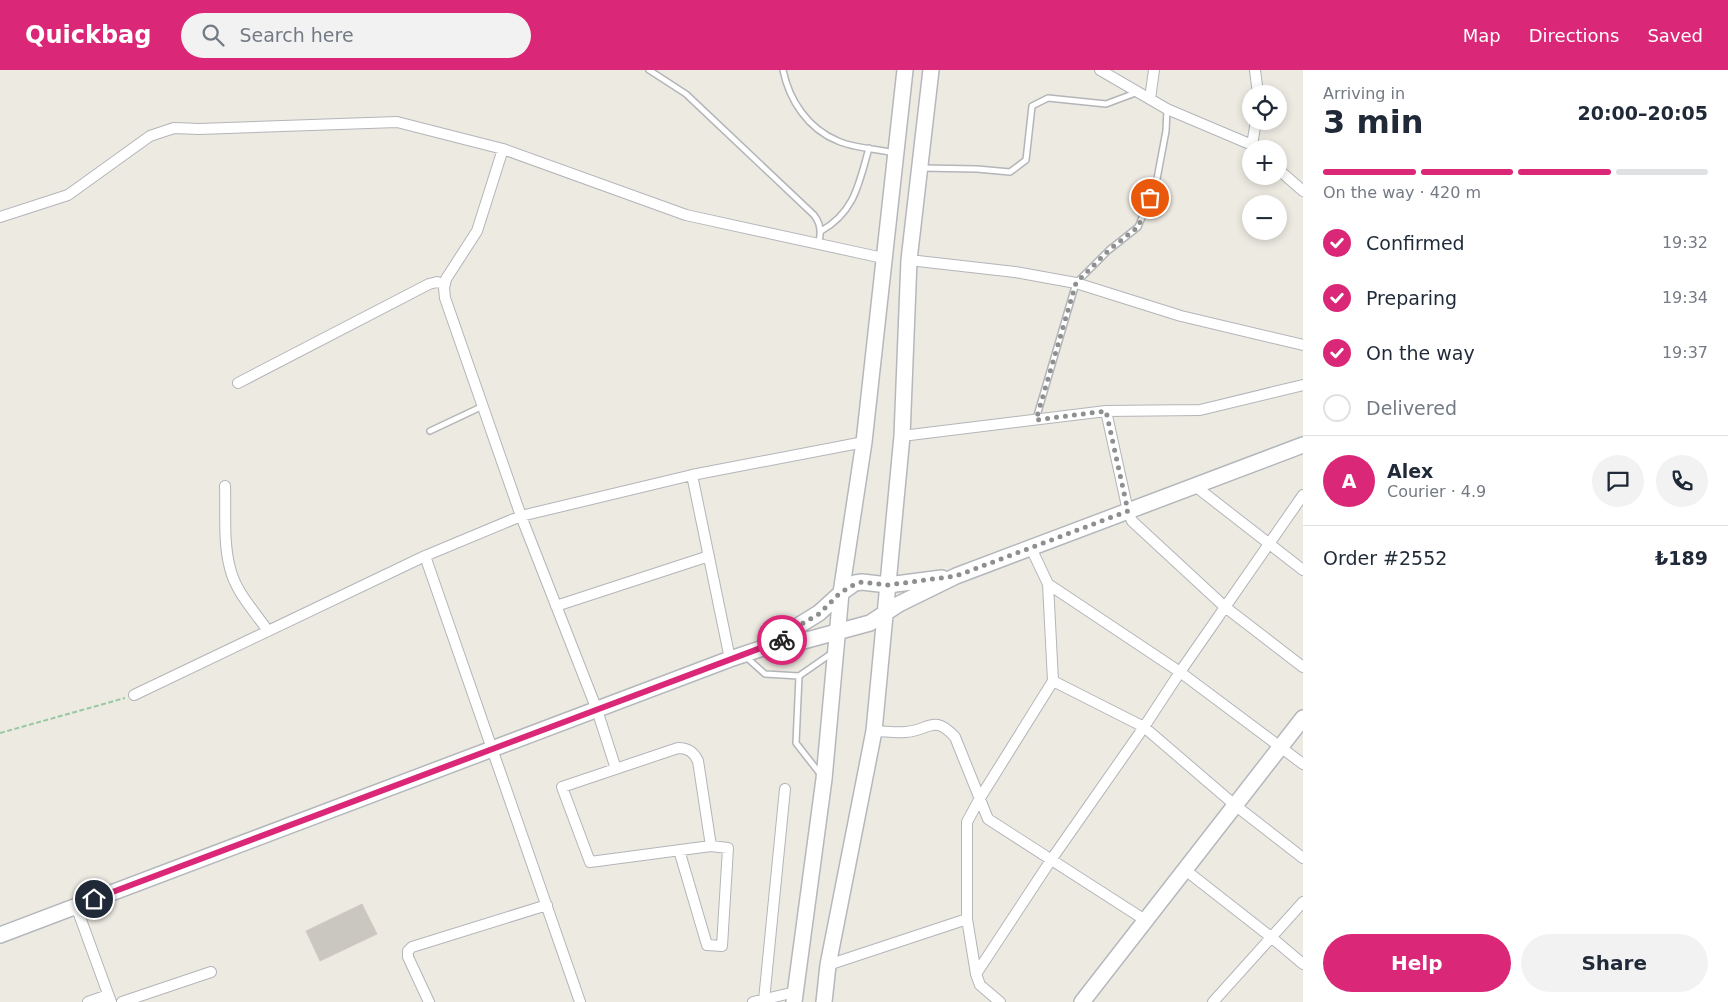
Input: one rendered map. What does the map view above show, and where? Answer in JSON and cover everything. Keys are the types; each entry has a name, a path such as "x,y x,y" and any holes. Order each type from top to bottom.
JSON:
{"main road":[{"path":"794,997 824,779 840,593 864,442 905,70"},
{"path":"824,1002 828,965 874,731 902,436 909,260 930,70"},
{"path":"0,935 737,657 781,642 796,643 870,623 885,615 899,604 956,576 1303,445"},
{"path":"781,642 793,629 819,614 840,593 855,584 862,582 888,585 956,576"},
{"path":"1082,1002 1303,718"}],"street":[{"path":"1100,70 1166,109 1242,142"},
{"path":"1150,99 1154,70"},
{"path":"1255,70 1257,85"},
{"path":"0,217 68,195 150,136 174,128 199,129 397,122 503,149 686,215 883,258"},
{"path":"503,149 477,231 445,284 445,298 521,516 597,710 616,769"},
{"path":"1287,177 1303,192"},
{"path":"909,260 1014,272 1076,283 1181,316 1303,345"},
{"path":"238,383 429,284 437,282 445,284"},
{"path":"902,436 1106,411 1200,410 1303,385"},
{"path":"1106,411 1128,511 1132,521 1225,607 1303,668"},
{"path":"134,695 425,556 521,516 692,475 864,442"},
{"path":"692,475 709,556 737,657"},
{"path":"225,486 227,552 230,569 236,584 268,631"},
{"path":"1194,486 1303,570"},
{"path":"976,974 1051,860 1303,495"},
{"path":"1000,1002 980,985 976,974 967,919 967,822 1053,681 1048,584 1031,548"},
{"path":"425,556 580,1002"},
{"path":"556,606 709,556"},
{"path":"1048,584 1180,672 1303,764"},
{"path":"1053,681 1144,727 1236,806 1303,858"},
{"path":"874,731 907,732 932,724 949,730 955,737 988,819 1145,920"},
{"path":"679,850 707,945 722,946 728,848 711,846 679,850 590,862 562,786 683,748 692,752 698,761 711,846"},
{"path":"764,1000 785,789"},
{"path":"1184,869 1303,964"},
{"path":"1213,1002 1303,902"},
{"path":"76,906 110,999 88,1002"},
{"path":"429,1002 408,957 408,951 412,946 547,906"},
{"path":"828,965 967,919"},
{"path":"122,1002 211,972"},
{"path":"753,1002 794,997"}],"lane":[{"path":"649,70 686,94 814,214 820,224 821,231 818,244"},
{"path":"783,70 793,100 815,127 839,142 895,153"},
{"path":"920,168 977,169 1010,172 1026,160 1032,106 1048,98 1106,104 1138,92"},
{"path":"1036,420 1076,283 1109,250 1138,227 1156,184 1166,131 1166,109"},
{"path":"821,231 835,221 848,207 857,189 869,148"},
{"path":"430,432 483,406"},
{"path":"737,657 765,674 799,676 835,651"},
{"path":"799,676 796,743 824,779"}],"path":[{"path":"0,733 134,695"}],"building":[{"path":"362,904 377,934 320,961 306,931"}],"way so far":[{"path":"782,640 793,629 819,614 840,593 855,584 870,582 888,585 956,576 1128,511 1106,411 1036,420 1076,283 1109,250 1138,227 1150,198"}],"route":[{"path":"94,899 781,642 782,640"}]}
